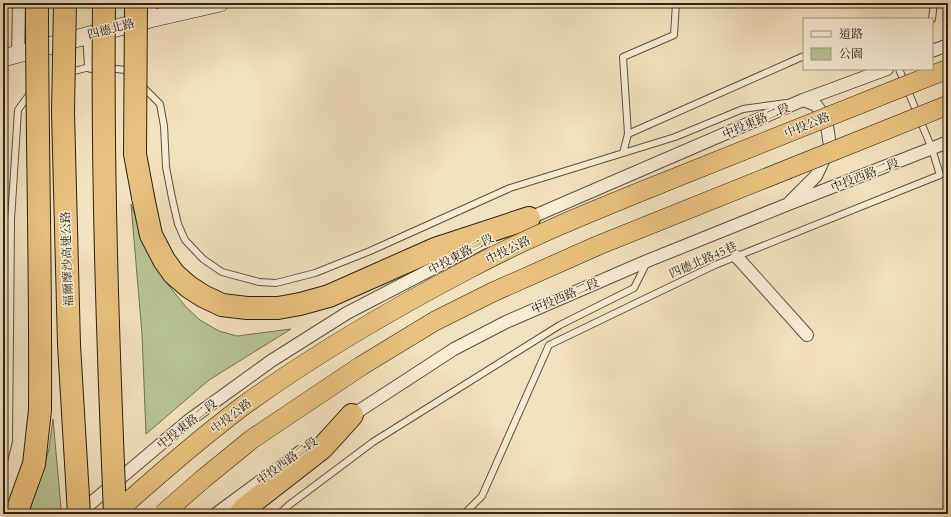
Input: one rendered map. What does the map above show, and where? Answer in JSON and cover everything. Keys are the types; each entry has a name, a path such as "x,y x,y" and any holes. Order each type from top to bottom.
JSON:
{"highway":[{"path":"16,514 34,464 40,410 41,340 37,108 37,3"},
{"name":"福爾摩沙高速公路","path":"65,3 63,112 69,330 79,514"},
{"path":"104,3 103,107 107,334 115,514"},
{"path":"136,3 135,154 151,235 164,260 174,274 189,287 203,296 222,305 247,308 278,308 300,304 322,298 435,249 529,218"},
{"path":"240,514 245,508 322,448 352,415"}],"main road":[{"name":"中投公路","path":"115,514 183,453 243,406 308,362 464,271 529,239 591,212 948,69"},
{"path":"163,514 203,479 258,435 361,366 435,321 493,292 599,245 948,104"}],"street":[{"path":"11,56 20,3"},
{"name":"四德北路","path":"11,56 89,35 150,11 220,3"},
{"path":"89,35 91,66"},
{"path":"933,51 948,45"},
{"name":"中投東路二段","path":"79,514 188,421 271,361 347,313 529,218 803,100 884,70"},
{"path":"786,205 816,176 830,146 826,119 816,105 803,100"},
{"name":"中投西路二段","path":"216,514 352,415 454,349 506,322 647,261 948,142"},
{"path":"737,257 807,336"}],"lane":[{"path":"623,153 628,134 623,57 674,35 676,3"},
{"path":"932,18 934,3"},
{"path":"628,134 803,56"},
{"path":"54,78 91,66 125,70 160,104 164,126 166,166 178,224 185,240 203,259 222,272 259,282 276,283 316,273 370,251 510,188 675,137 743,109 803,100"},
{"name":"四德北路45巷","path":"464,514 482,496 549,345 715,265 940,175 932,149 899,70"},
{"path":"3,465 9,442 11,220 18,110 33,89 47,82"},
{"path":"279,514 373,442 560,325 634,288 647,261"}],"green space":[{"path":"131,204 148,251 169,286 186,307 200,320 219,331 237,336 291,329 209,380 146,434 142,334"},
{"path":"53,419 61,508 54,514 28,514 49,449"}]}
